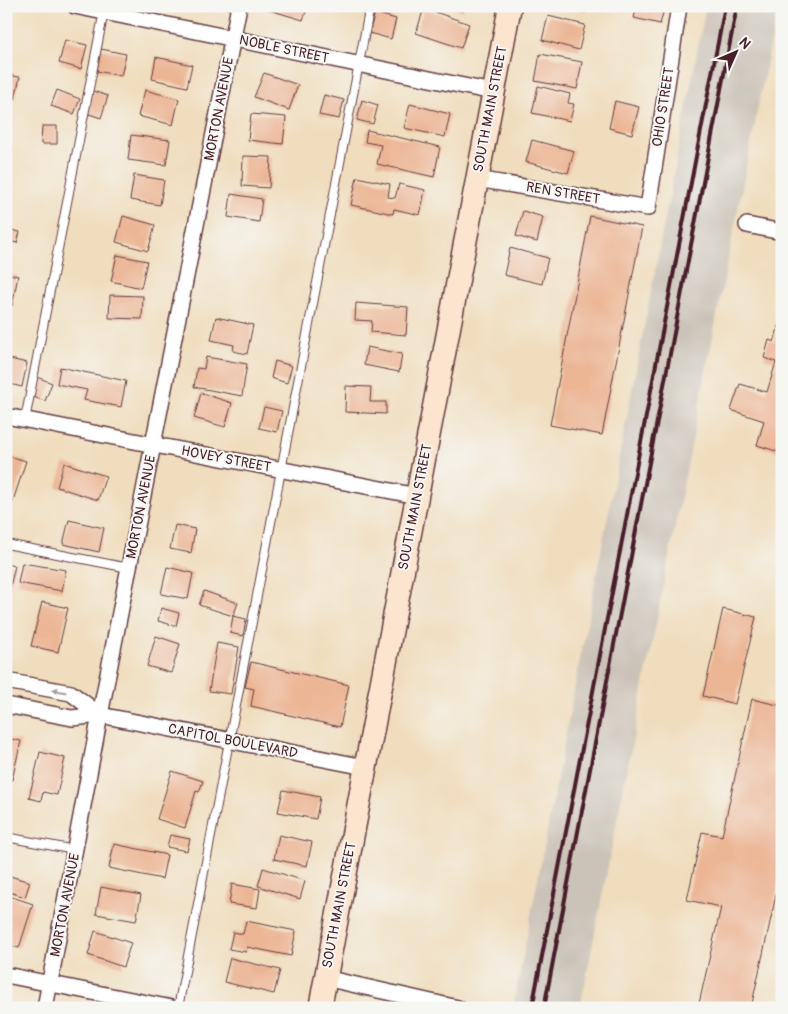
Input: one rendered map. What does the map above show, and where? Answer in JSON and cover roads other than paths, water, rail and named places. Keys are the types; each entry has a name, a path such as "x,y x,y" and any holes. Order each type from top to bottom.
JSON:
{"main road":[{"name":"SOUTH MAIN STREET","path":"320,1008 510,6"}],"street":[{"name":"NOBLE STREET","path":"76,6 104,9 232,39 493,92"},
{"name":"MORTON AVENUE","path":"45,1008 100,715 239,6"},
{"name":"OHIO STREET","path":"648,208 679,6"},
{"name":"REN STREET","path":"477,178 648,208"},
{"path":"747,225 782,232"},
{"name":"HOVEY STREET","path":"6,416 417,496"},
{"name":"CAPITOL BOULEVARD","path":"6,681 71,693 100,715"},
{"name":"CAPITOL BOULEVARD","path":"6,705 72,718 100,715 366,767"},
{"path":"6,975 172,1008"},
{"path":"325,978 458,1008"}],"lane":[{"path":"178,1008 370,6"},
{"path":"25,420 104,9"},
{"path":"6,544 129,568"},
{"path":"6,837 75,850"}],"railway":[{"path":"532,1008 725,6"},
{"path":"544,1008 737,6"}]}
